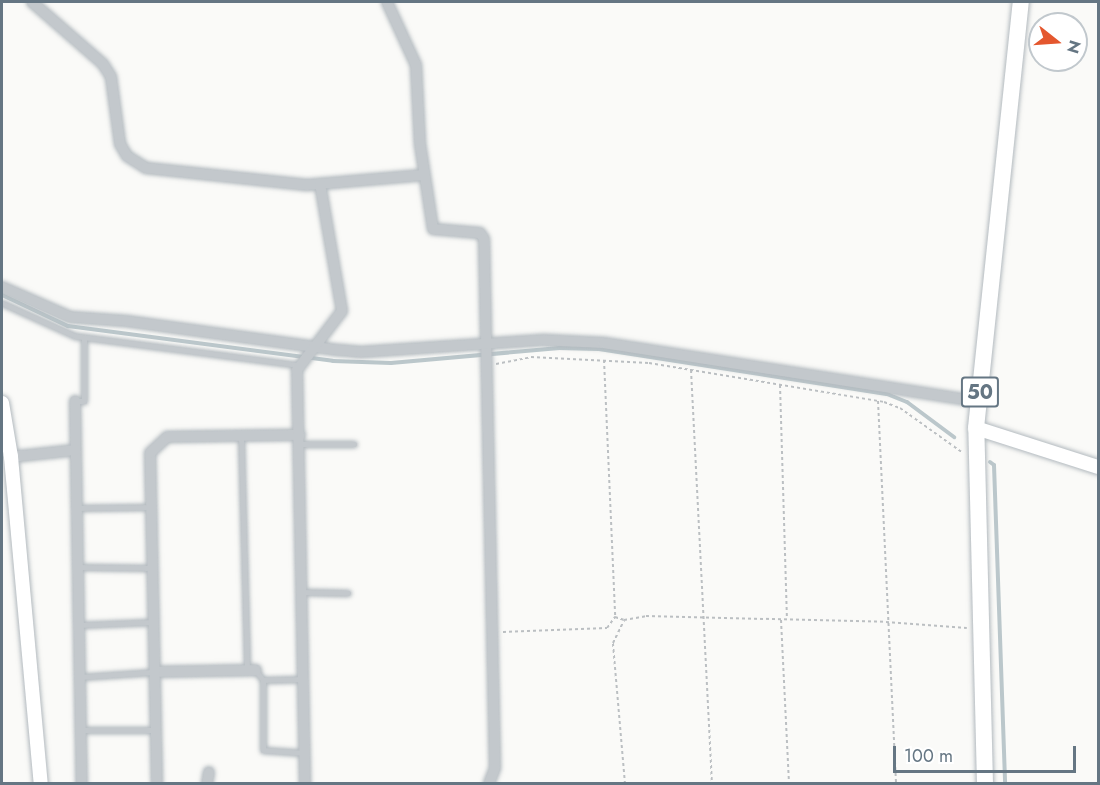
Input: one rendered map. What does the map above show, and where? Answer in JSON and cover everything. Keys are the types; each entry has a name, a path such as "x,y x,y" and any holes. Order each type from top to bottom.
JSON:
{"main road":[{"name":"50","path":"985,783 976,428 1021,2"}],"street":[{"path":"32,2 104,64 111,77 120,144 127,156 146,168 263,183 320,184 424,175"},
{"path":"387,2 416,65 424,175 433,229 480,233 484,239 484,363 495,768 489,783"},
{"path":"305,783 299,364 338,321 342,311 320,184"},
{"path":"2,287 70,317 361,352 485,345 604,343 979,402"},
{"path":"75,401 82,783"},
{"path":"2,403 11,457 41,783"},
{"path":"976,428 1098,467"},
{"path":"157,783 150,453 167,437 301,439"},
{"path":"11,457 76,450"},
{"path":"154,672 251,670"}],"lane":[{"path":"2,303 38,322 84,337 299,364"},
{"path":"75,401 84,401 84,337"},
{"path":"242,437 251,670 263,680 304,679"},
{"path":"301,439 354,444"},
{"path":"77,508 151,507"},
{"path":"78,567 152,568"},
{"path":"303,592 348,592"},
{"path":"80,625 153,621"},
{"path":"81,677 154,672"},
{"path":"263,680 263,750 305,753"},
{"path":"82,730 156,730"}],"path":[{"path":"484,363 531,357 604,360 691,370 878,401 900,408 976,463"},
{"path":"492,633 607,628 615,617 604,360"},
{"path":"691,370 712,783"},
{"path":"780,385 787,620"},
{"path":"878,401 886,622 896,783"},
{"path":"615,617 624,620 703,618 886,622 981,629"},
{"path":"624,620 613,643 625,783"},
{"path":"781,620 789,783"}],"waterway":[{"path":"2,295 68,326 333,361 391,363 559,348 599,349 887,394 907,402 954,437"},
{"path":"990,462 994,465 1005,784"}]}
